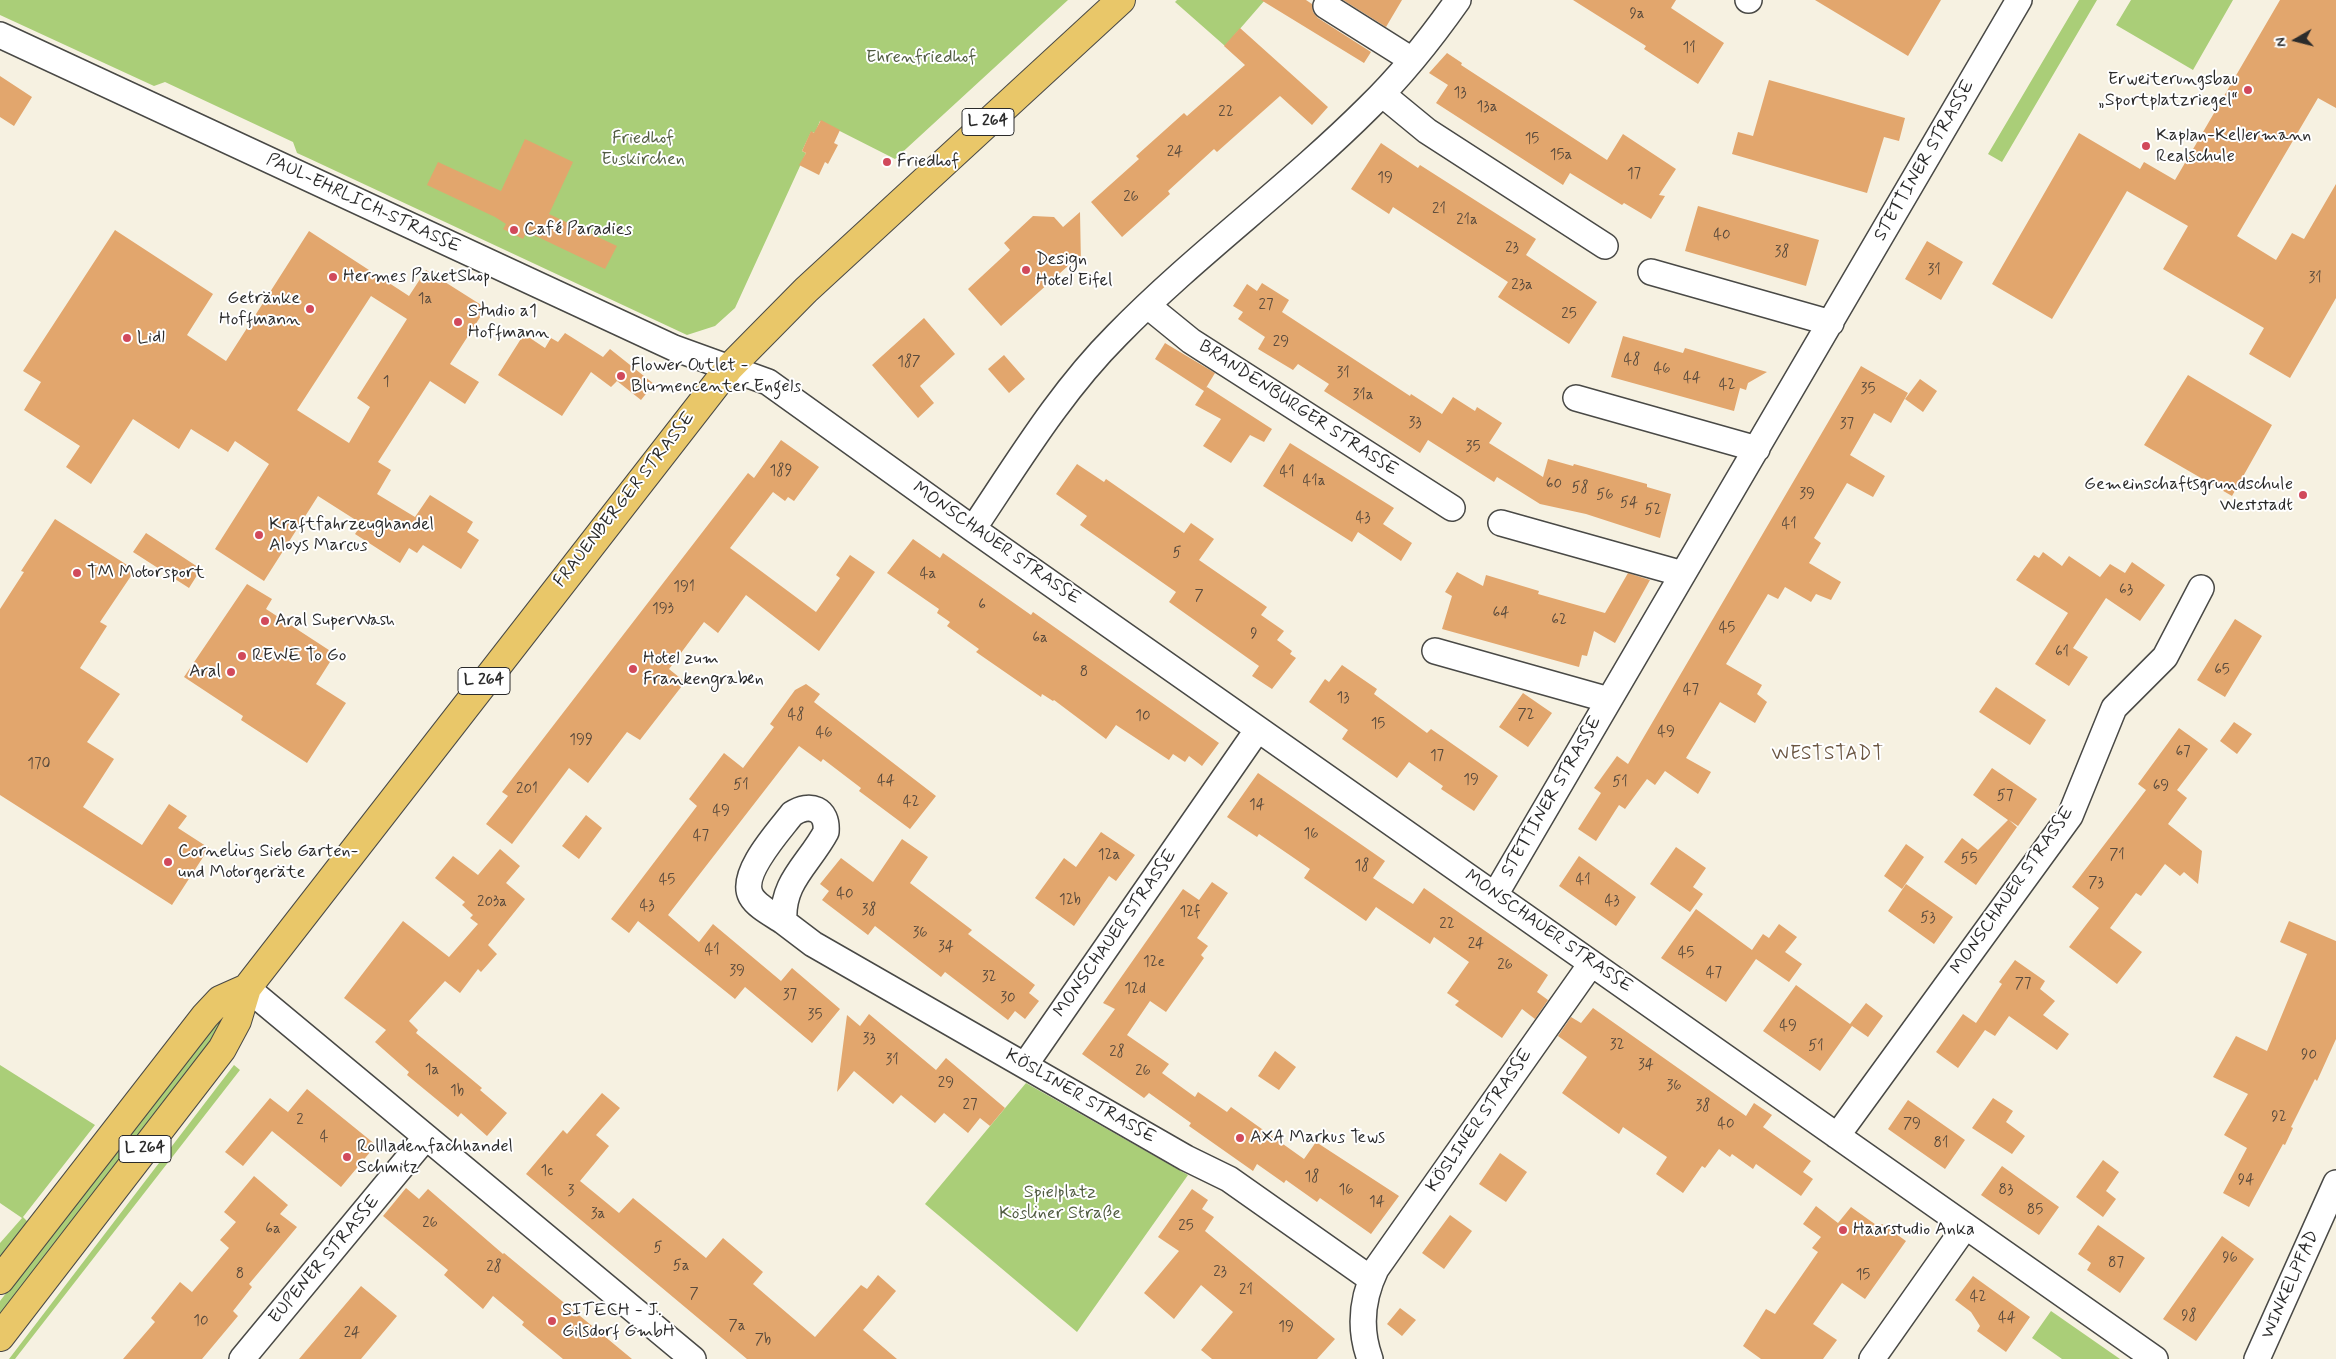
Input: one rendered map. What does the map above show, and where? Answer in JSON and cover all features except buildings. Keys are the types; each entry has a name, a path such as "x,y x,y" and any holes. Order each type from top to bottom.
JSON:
{"main road":[{"name":"FRAUENBERGER STRASSE","path":"0,1337 222,1049 238,1021 247,988 729,368 754,340 813,283 1121,0"},
{"name":"FRAUENBERGER STRASSE","path":"0,1280 205,1016 220,1000 247,988"}],"street":[{"path":"973,529 1073,384 1117,334 1342,134 1382,94 1412,60 1458,0"},
{"name":"STETTINER STRASSE","path":"1495,894 2019,0"},
{"path":"1326,6 1412,60"},
{"name":"PAUL-EHRLICH-STRASSE","path":"0,36 674,348 729,368"},
{"path":"1382,94 1428,131 1605,246"},
{"path":"1651,272 1831,323"},
{"name":"BRANDENBURGER STRASSE","path":"1148,306 1191,341 1452,508"},
{"name":"MONSCHAUER STRASSE","path":"729,368 768,382 973,529 2155,1359"},
{"path":"1576,398 1757,449"},
{"path":"1501,523 1683,574"},
{"name":"MONSCHAUER STRASSE","path":"1837,1136 2070,816 2114,708 2165,657 2201,588"},
{"name":"STETTINER STRASSE","path":"1435,651 1609,700"},
{"name":"MONSCHAUER STRASSE","path":"1025,1065 1258,729"},
{"name":"KÖSLINER STRASSE","path":"784,922 813,944 1186,1158 1229,1179 1371,1279"},
{"name":"KÖSLINER STRASSE","path":"1370,1359 1363,1332 1363,1311 1364,1299 1371,1279 1591,964"},
{"path":"247,988 693,1359"},
{"name":"EUPENER STRASSE","path":"242,1359 426,1137"},
{"name":"WINKELPFAD","path":"2257,1359 2336,1183"},
{"path":"1872,1359 1965,1227"}],"green space":[{"name":"Friedhof Euskirchen","path":"0,0 1068,0 895,159 820,121 815,133 811,132 802,151 806,153 735,308 715,326 687,335 297,153 293,142 165,82 154,86 0,15"},
{"path":"1177,0 1265,0 1225,46 1175,2"},
{"path":"2079,0 2097,0 2002,162 1988,154"},
{"path":"2131,0 2233,0 2193,70 2116,25"},
{"path":"226,1016 227,1019 0,1317 0,1301 214,1027"},
{"path":"0,1065 95,1125 23,1217 29,1223 0,1259 0,1243 22,1218 0,1203"},
{"path":"234,1065 240,1070 15,1359 9,1359"},
{"name":"Spielplatz Kösliner Straße","path":"1026,1083 1188,1175 1077,1332 925,1204"},
{"path":"2051,1311 2120,1359 2062,1359 2032,1338"}],"place":[{"name":"Erweiterungsbau „Sportplatzriegel“","path":"2248,90"},
{"name":"Kaplan-Kellermann Realschule","path":"2146,146"},
{"name":"Friedhof","path":"887,162"},
{"name":"Café Paradies","path":"514,230"},
{"name":"Design Hotel Eifel","path":"1026,270"},
{"name":"Hermes PaketShop","path":"333,277"},
{"name":"Getränke Hoffmann","path":"310,309"},
{"name":"Studio a1 Hoffmann","path":"458,322"},
{"name":"Lidl","path":"127,338"},
{"name":"Flower Outlet - Blumencenter Engels","path":"621,376"},
{"name":"Gemeinschaftsgrundschule Weststadt","path":"2303,495"},
{"name":"Kraftfahrzeughandel Aloys Marcus","path":"259,535"},
{"name":"TM Motorsport","path":"77,573"},
{"name":"Aral SuperWash","path":"265,621"},
{"name":"REWE To Go","path":"242,656"},
{"name":"Hotel zum Frankengraben","path":"633,669"},
{"name":"Aral","path":"231,672"},
{"name":"Cornelius Sieb Garten- und Motorgeräte","path":"168,862"},
{"name":"AXA Markus Tews","path":"1240,1138"},
{"name":"Rollladenfachhandel Schmitz","path":"347,1157"},
{"name":"Haarstudio Anka","path":"1843,1230"},
{"name":"SITECH - J. Gilsdorf GmbH","path":"552,1321"}],"district":[{"name":"WESTSTADT","path":"1828,755"}],"park label":[{"name":"Ehrenfriedhof","path":"921,58"}]}
